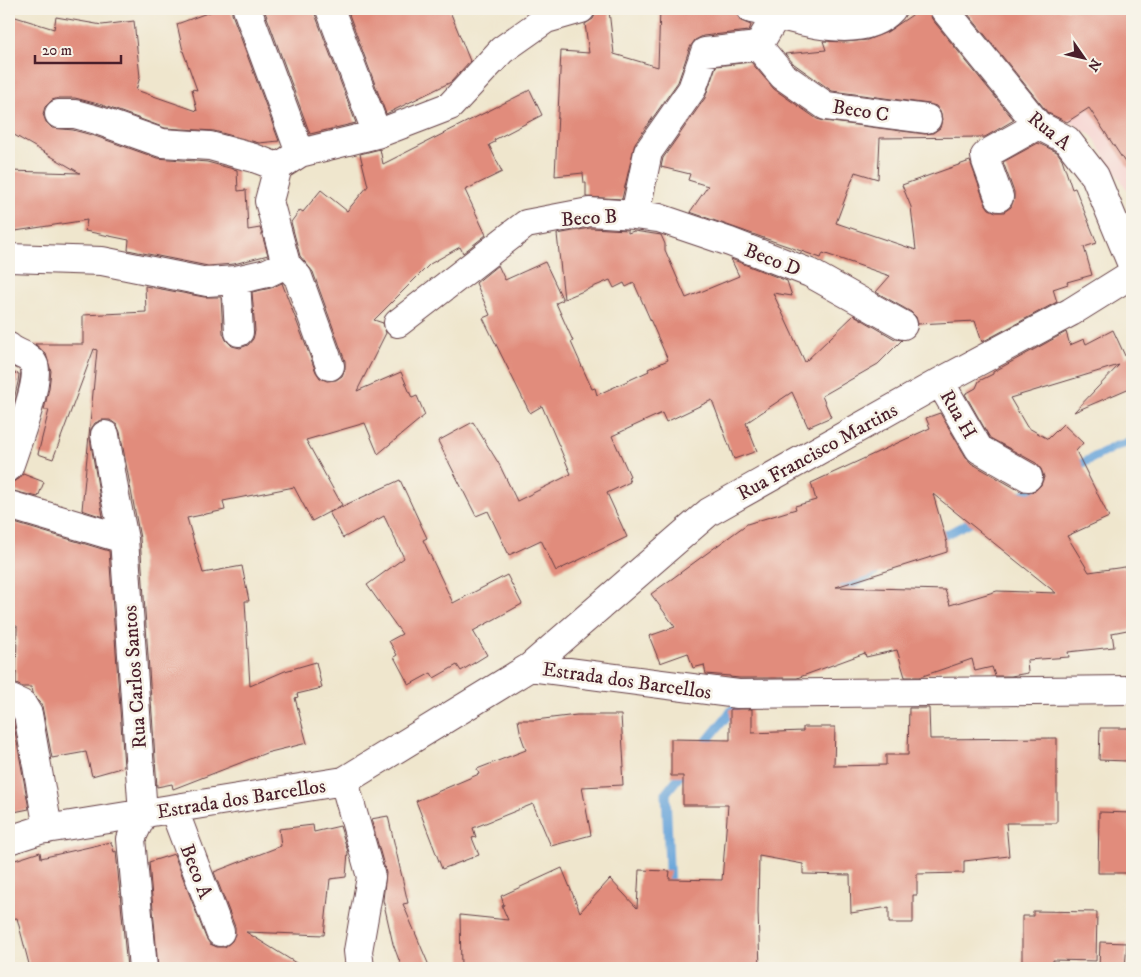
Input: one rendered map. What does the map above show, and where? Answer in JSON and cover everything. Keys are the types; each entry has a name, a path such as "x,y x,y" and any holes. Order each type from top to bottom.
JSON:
{"street":[{"path":"248,9 300,153"},
{"path":"330,9 377,134"},
{"path":"330,366 298,277 286,264 269,201 278,167 300,153 377,134 450,106 502,50 546,19 581,9"},
{"path":"758,46 764,11 815,24 851,28 872,24 886,16 892,9"},
{"name":"Rua A","path":"944,9 1038,125 1068,140 1095,176 1132,265"},
{"name":"Beco C","path":"758,46 783,76 826,106 927,119"},
{"name":"Beco B","path":"398,323 526,224 589,212 635,214 648,152 692,89 705,52 758,46"},
{"path":"59,114 74,114 97,120 162,143 210,146 254,158 278,167"},
{"path":"999,197 985,156 1038,125"},
{"name":"Beco D","path":"635,214 660,218 730,242 810,273 903,325"},
{"path":"9,261 102,261 207,282 236,280 267,273 286,264"},
{"name":"Rua Francisco Martins","path":"530,667 709,512 940,382 1071,312 1132,274"},
{"path":"236,280 239,332"},
{"path":"9,347 29,359 34,364 36,372 27,414 14,434 9,468"},
{"name":"Rua H","path":"940,382 979,449 1028,477"},
{"name":"Rua Carlos Santos","path":"105,434 124,539 143,814"},
{"path":"9,505 124,539"},
{"name":"Estrada dos Barcellos","path":"9,840 48,828 174,810 344,781 530,667 738,694 1132,690"},
{"path":"9,698 22,704 28,714 48,828"},
{"path":"344,781 372,876 358,951 360,968"},
{"name":"Beco A","path":"174,810 220,932"},
{"path":"143,814 131,839 143,968"}],"shaded area":[{"path":"1127,9 1132,9 1132,198 1092,136 1069,121 1043,81"}],"building":[{"path":"218,9 232,9 232,14 279,141 259,143 214,131 165,128 102,105 75,98 52,100 45,107 43,114 46,122 52,128 73,130 92,135 157,158 207,162 237,170 238,191 246,190 248,230 260,228 268,255 234,264 208,266 128,250 129,240 85,231 87,220 9,232 9,171 80,173 9,132 9,15 54,29 56,17 102,25 134,21 140,77 136,90 197,111 192,89 197,90 183,51 177,24"},
{"path":"264,9 315,9 315,14 356,123 310,134"},
{"path":"347,9 449,9 470,61 451,82 386,114"},
{"path":"660,9 705,11 706,9 711,9 736,13 741,21 751,25 749,31 703,36 695,40 690,47 678,82 635,143 622,199 586,197 586,183 584,183 583,173 555,176 561,51 589,53 585,24 593,19 596,13 609,11 614,54 658,67"},
{"path":"820,9 862,9 844,11"},
{"path":"921,9 929,9 932,19 1014,120 985,137 880,138 878,179 855,172 836,223 916,250 911,207 902,185 970,161 985,203 989,209 996,212 1004,212 1011,207 1014,192 1003,162 1038,143 1057,152 1062,159 1072,189 1075,188 1097,243 1084,247 1092,275 1067,282 1068,284 1053,289 1057,302 982,342 975,321 918,324 916,317 911,312 876,292 890,276 823,253 821,258 690,212 708,186 688,180 690,174 661,167 663,158 705,98 716,66 751,62 774,89 817,119 925,134 933,133 940,128 942,120 941,113 936,106 832,91 794,64 785,54 826,50 823,41 867,40 887,32"},
{"path":"964,9 1132,9 1132,173 1089,108 1067,122 1048,113"},
{"path":"530,90 542,115 494,140 495,142 489,145 502,172 465,190 486,235 463,253 460,247 430,264 374,320 383,323 386,333 357,391 401,372 412,398 417,396 425,415 378,454 365,423 306,440 342,505 330,512 400,480 427,538 423,540 453,603 507,575 522,604 473,631 487,655 461,671 457,665 434,678 431,673 409,685 394,657 397,655 389,641 402,634 367,585 404,558 384,516 343,538 329,512 312,521 294,487 223,501 225,510 187,518 203,573 242,566 249,601 245,601 250,686 285,671 316,662 322,688 297,694 298,697 295,698 307,743 266,753 173,789 172,784 157,787 140,538 120,432 117,425 110,420 102,420 95,423 91,429 90,438 103,517 82,510 97,350 94,349 53,459 38,454 49,410 44,410 51,371 46,354 35,344 83,344 83,315 146,312 145,286 204,297 221,297 223,333 226,340 232,346 240,348 248,345 253,339 255,331 252,292 271,288 282,283 316,372 320,378 327,381 336,380 342,376 345,369 345,361 313,272 300,256 291,222 300,210 303,212 321,190 347,211 368,186 360,154 380,149 383,164"},
{"path":"590,228 628,230 628,233 634,231 661,235 665,244 665,250 686,298 739,276 731,259 787,281 792,296 773,293 805,362 854,315 895,339 902,340 878,364 822,396 831,417 808,427 792,392 746,423 757,451 734,459 712,400 666,422 662,413 612,436 630,476 628,477 630,482 607,493 627,537 556,571 541,540 509,555 488,511 476,516 438,441 473,422 499,464 517,501 571,474 542,406 530,413 483,318 490,315 476,283 498,265 505,280 545,262 563,300 556,303 573,341 571,342 592,389 595,388 597,395 668,360 634,283 626,287 624,283 614,288 610,280 564,299 557,234"},
{"path":"1113,330 1126,358 1132,351 1132,387 1074,412 1119,365 1010,398 1027,427 1048,439 1063,424 1083,443 1076,451 1109,517 1067,536 1089,572 1132,566 1132,629 1112,633 1114,647 1068,652 1069,657 1027,660 1028,673 1011,676 995,676 992,667 975,671 972,659 920,677 905,677 897,650 866,657 865,653 797,678 739,678 706,674 704,665 693,668 688,653 660,663 649,636 675,627 651,594 747,524 796,509 795,506 816,500 811,483 930,428 926,418 940,413 971,463 1020,491 1029,493 1036,490 1041,485 1044,477 1041,469 1036,463 990,438 965,394 976,388 979,381 993,374 993,372 1066,332 1070,345 1084,339 1086,344","holes":["933,494 1056,593 997,591 950,605 945,590 836,587 947,552 947,543"]},
{"path":"14,373 19,374 12,408 9,407 9,379 13,380"},
{"path":"23,474 44,482 38,497 9,490 12,482 19,479"},
{"path":"11,522 109,551 124,767 92,776 86,752 52,758 42,706 32,693 31,687 23,687 16,684 17,626 9,626 9,535"},
{"path":"909,708 929,708 930,739 1057,738 1057,823 1006,823 1009,856 964,861 964,873 917,874 917,895 913,895 913,923 889,923 889,907 851,913 850,875 803,874 803,864 759,856 760,968 461,968 460,915 508,920 502,906 504,905 501,896 562,868 580,912 610,879 637,908 639,870 670,871 669,879 722,880 728,805 683,805 683,776 671,776 671,739 730,740 730,709 752,709 752,733 803,731 803,727 835,727 834,766 886,765 886,755 908,755"},
{"path":"9,715 13,720 29,809 9,813"},
{"path":"577,715 621,715 624,767 622,767 623,785 582,787 591,835 551,846 533,804 473,828 476,837 472,838 479,855 442,869 416,801 479,774 477,769 526,750 518,720"},
{"path":"1100,728 1129,728 1128,761 1099,760"},
{"path":"1099,812 1132,813 1130,873 1098,873"},
{"path":"388,816 408,903 403,904 430,968 402,968 393,944 383,900 386,873 371,819"},
{"path":"313,825 314,832 340,826 348,852 346,877 330,879 324,935 246,932 304,968 158,968 149,862 174,854 206,938 210,944 217,947 225,947 232,941 235,927 214,872 281,846 279,829"},
{"path":"111,842 114,852 116,851 127,968 30,968 17,918 9,919 9,862 40,852 41,858"},
{"path":"1033,911 1097,912 1096,961 1053,960 1053,968 1022,968 1022,916 1033,916"},
{"path":"1100,942 1127,943 1125,968 1099,968"}],"waterway":[{"path":"1073,468 1116,446 1132,442"},
{"path":"1018,497 1051,480"},
{"path":"936,540 980,517"},
{"path":"836,593 874,573"},
{"path":"701,748 737,704"},
{"path":"670,891 666,793 686,768"}]}
